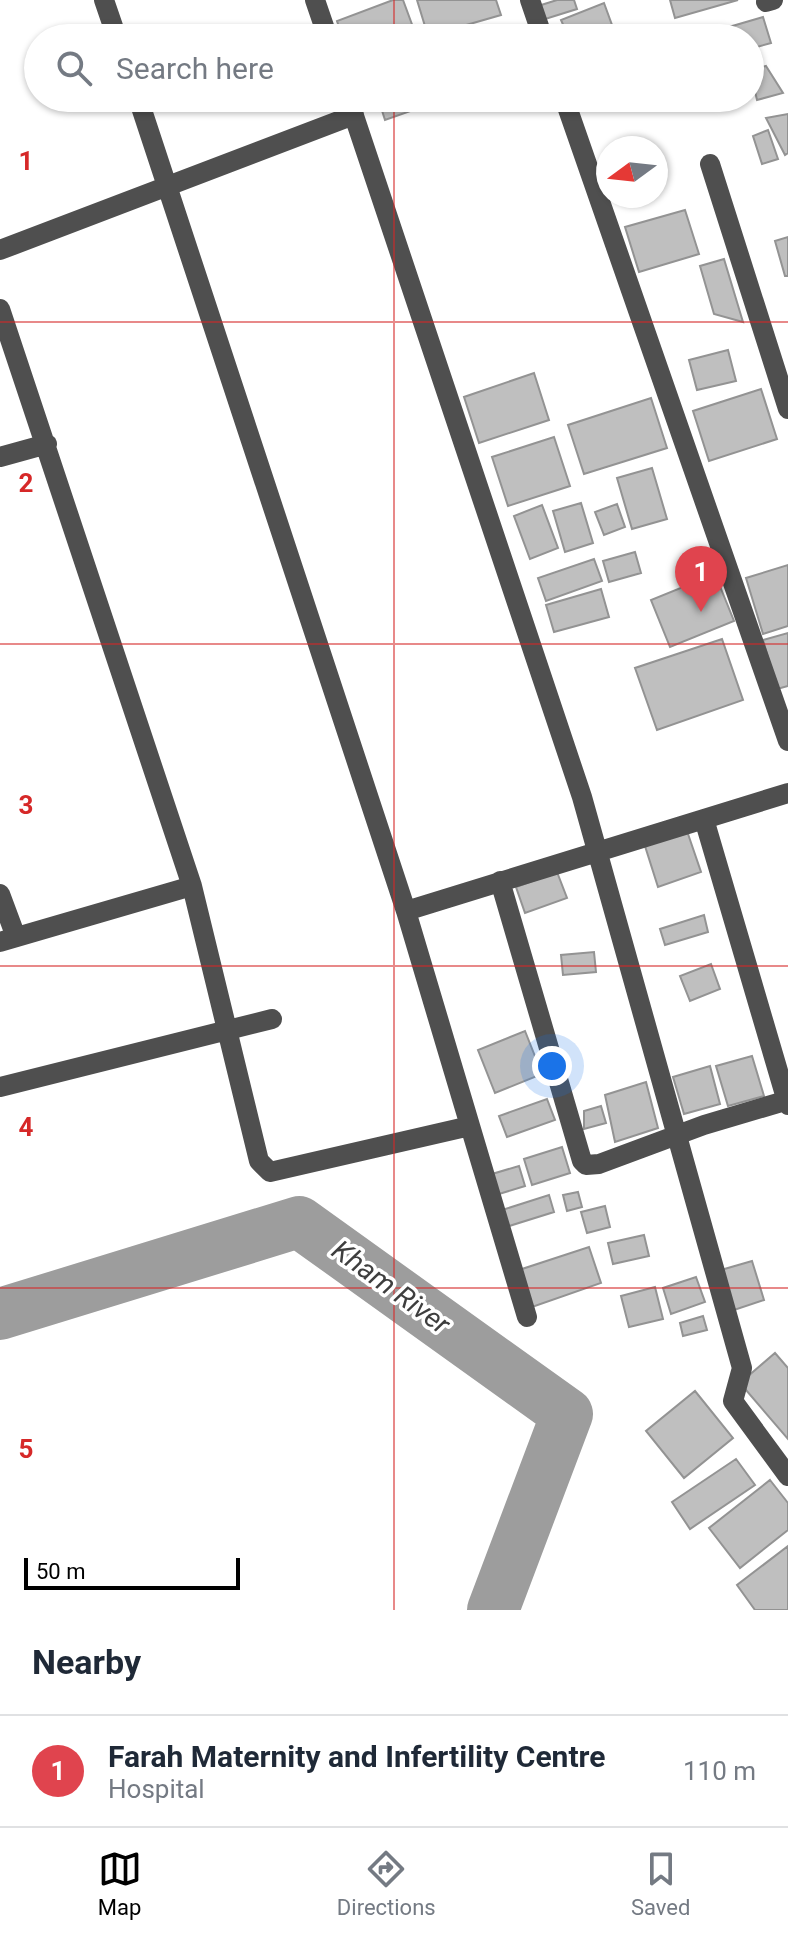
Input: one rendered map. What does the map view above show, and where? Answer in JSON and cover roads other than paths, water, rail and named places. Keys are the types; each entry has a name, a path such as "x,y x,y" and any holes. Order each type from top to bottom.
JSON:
{"street":[{"path":"104,0 112,24"},
{"path":"315,0 323,24"},
{"path":"530,0 538,24"},
{"path":"143,112 406,911 527,1317"},
{"path":"0,250 168,185 339,112"},
{"path":"353,112 597,851 742,1368 733,1401 788,1476"},
{"path":"569,112 788,741"},
{"path":"710,164 788,409"},
{"path":"0,309 192,886 259,1161 270,1172 470,1126"},
{"path":"0,457 47,444"},
{"path":"406,911 788,793"},
{"path":"500,881 582,1161 592,1166 679,1137 704,1125 788,1102 704,819"},
{"path":"0,894 8,940 192,886"},
{"path":"0,1087 272,1019"}],"waterway":[{"name":"Kham River","path":"0,1314 299,1222 567,1414 493,1610"}],"place":[{"name":"Farah Maternity and Infertility Centre","path":"701,612"}]}
